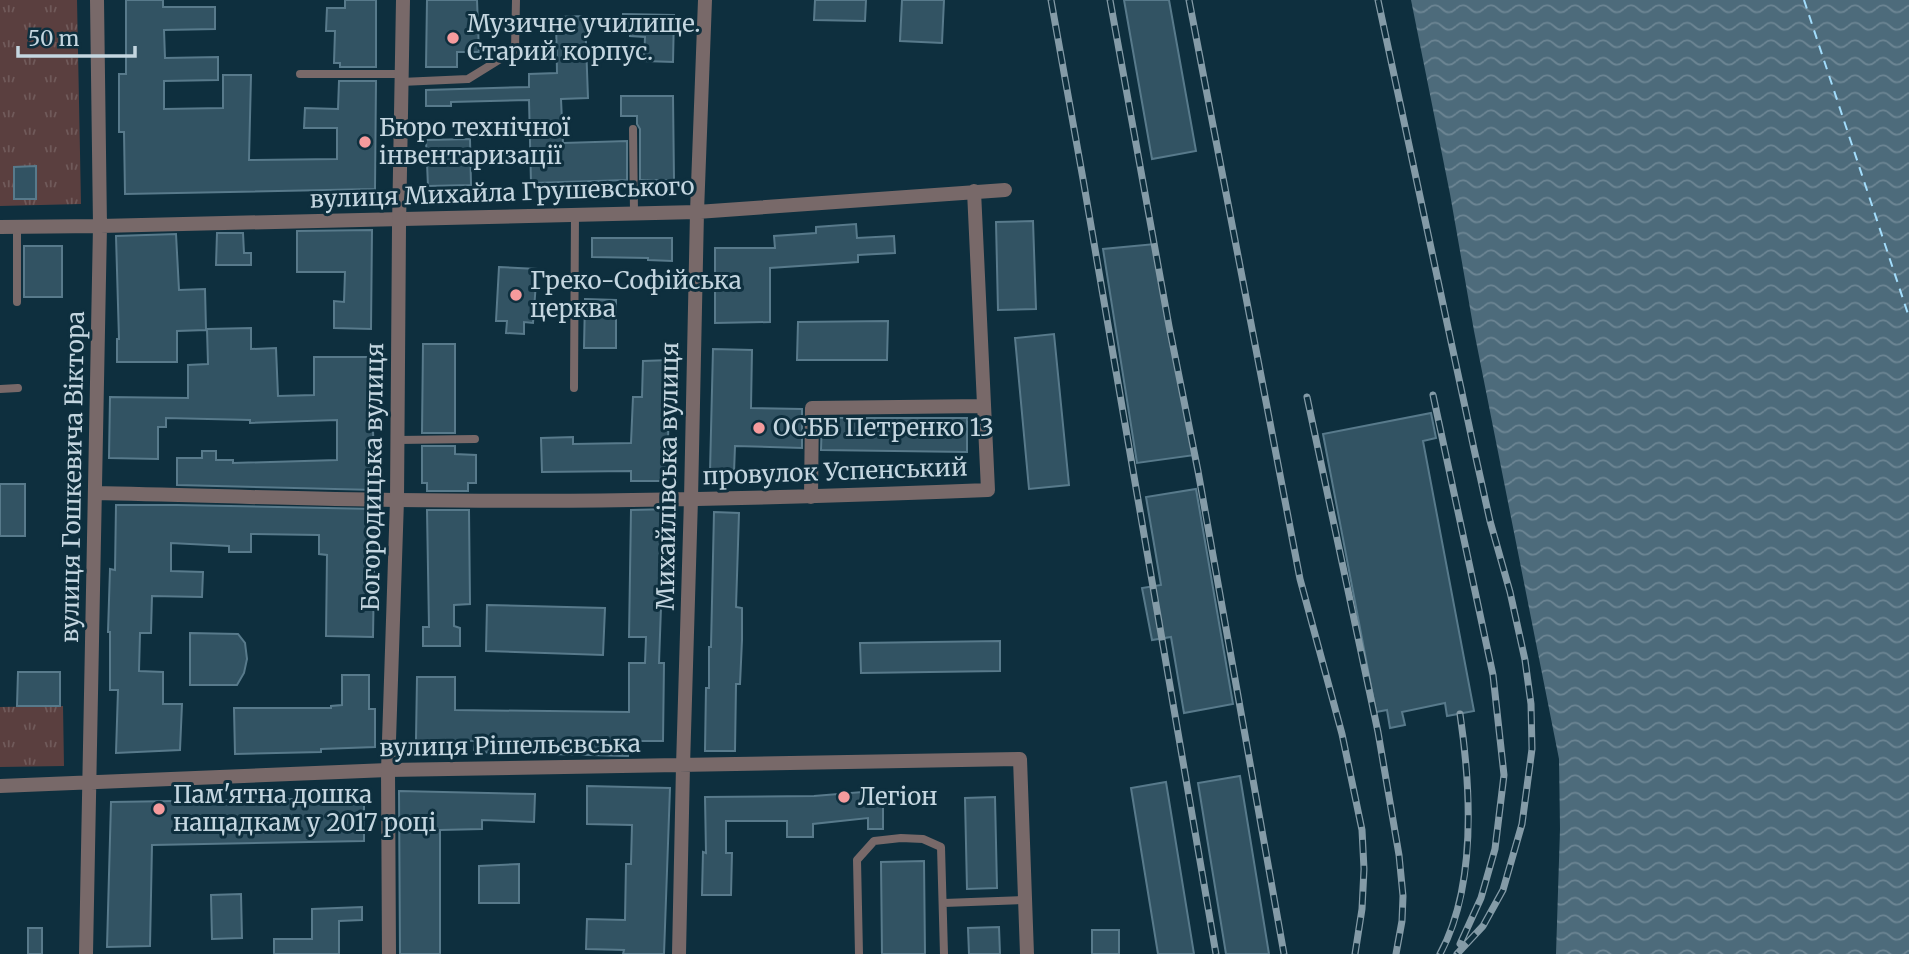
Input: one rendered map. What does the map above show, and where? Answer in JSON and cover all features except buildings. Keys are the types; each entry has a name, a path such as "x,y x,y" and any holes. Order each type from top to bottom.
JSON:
{"street":[{"name":"вулиця Гошкевича Віктора","path":"86,954 100,226 97,0"},
{"name":"Богородицька вулиця","path":"389,954 388,770 397,500 403,0"},
{"name":"Михайлівська вулиця","path":"679,954 697,212 705,0"},
{"name":"вулиця Михайла Грушевського","path":"0,227 697,212 1005,190"},
{"path":"811,497 813,408 984,407 974,191"},
{"name":"провулок Успенський","path":"95,493 397,500 811,497 988,490 984,407"},
{"name":"вулиця Рішельєвська","path":"0,786 388,770 1020,759 1025,900"},
{"path":"1025,900 1027,954"}],"lane":[{"path":"300,74 468,79 516,50 516,0"},
{"path":"634,129 634,213"},
{"path":"574,388 575,214"},
{"path":"17,227 17,302"},
{"path":"0,388 18,388"},
{"path":"398,440 475,439"},
{"path":"859,954 857,860 874,841 901,838 923,839 942,847 944,954"},
{"path":"944,903 1025,900"}],"green space":[{"path":"0,0 77,0 81,204 0,206"},
{"path":"63,706 64,766 0,767 0,707"}],"water":[{"path":"1411,0 1909,0 1909,954 1556,954 1559,759"}],"ferry route":[{"path":"1804,0 1909,317"}],"railway":[{"path":"1051,0 1216,954"},
{"path":"1110,0 1284,954"},
{"path":"1189,0 1300,579 1342,734 1362,830 1362,909 1355,954"},
{"path":"1378,0 1490,521 1525,660 1531,704 1532,749 1522,824 1503,890 1483,926 1457,954"},
{"path":"1433,395 1493,675 1504,775 1495,849 1481,898 1460,944"},
{"path":"1307,397 1378,732 1399,855 1403,896 1396,954"},
{"path":"1440,954 1452,927 1460,898 1468,837 1467,774 1460,714"}],"place":[{"name":"Музичне училище. Старий корпус.","path":"453,38"},
{"name":"Бюро технічної інвентаризації","path":"365,142"},
{"name":"Греко-Софійська церква","path":"516,295"},
{"name":"ОСББ Петренко 13","path":"759,428"},
{"name":"Легіон","path":"844,797"},
{"name":"Пам'ятна дошка нащадкам у 2017 році","path":"159,809"}]}
